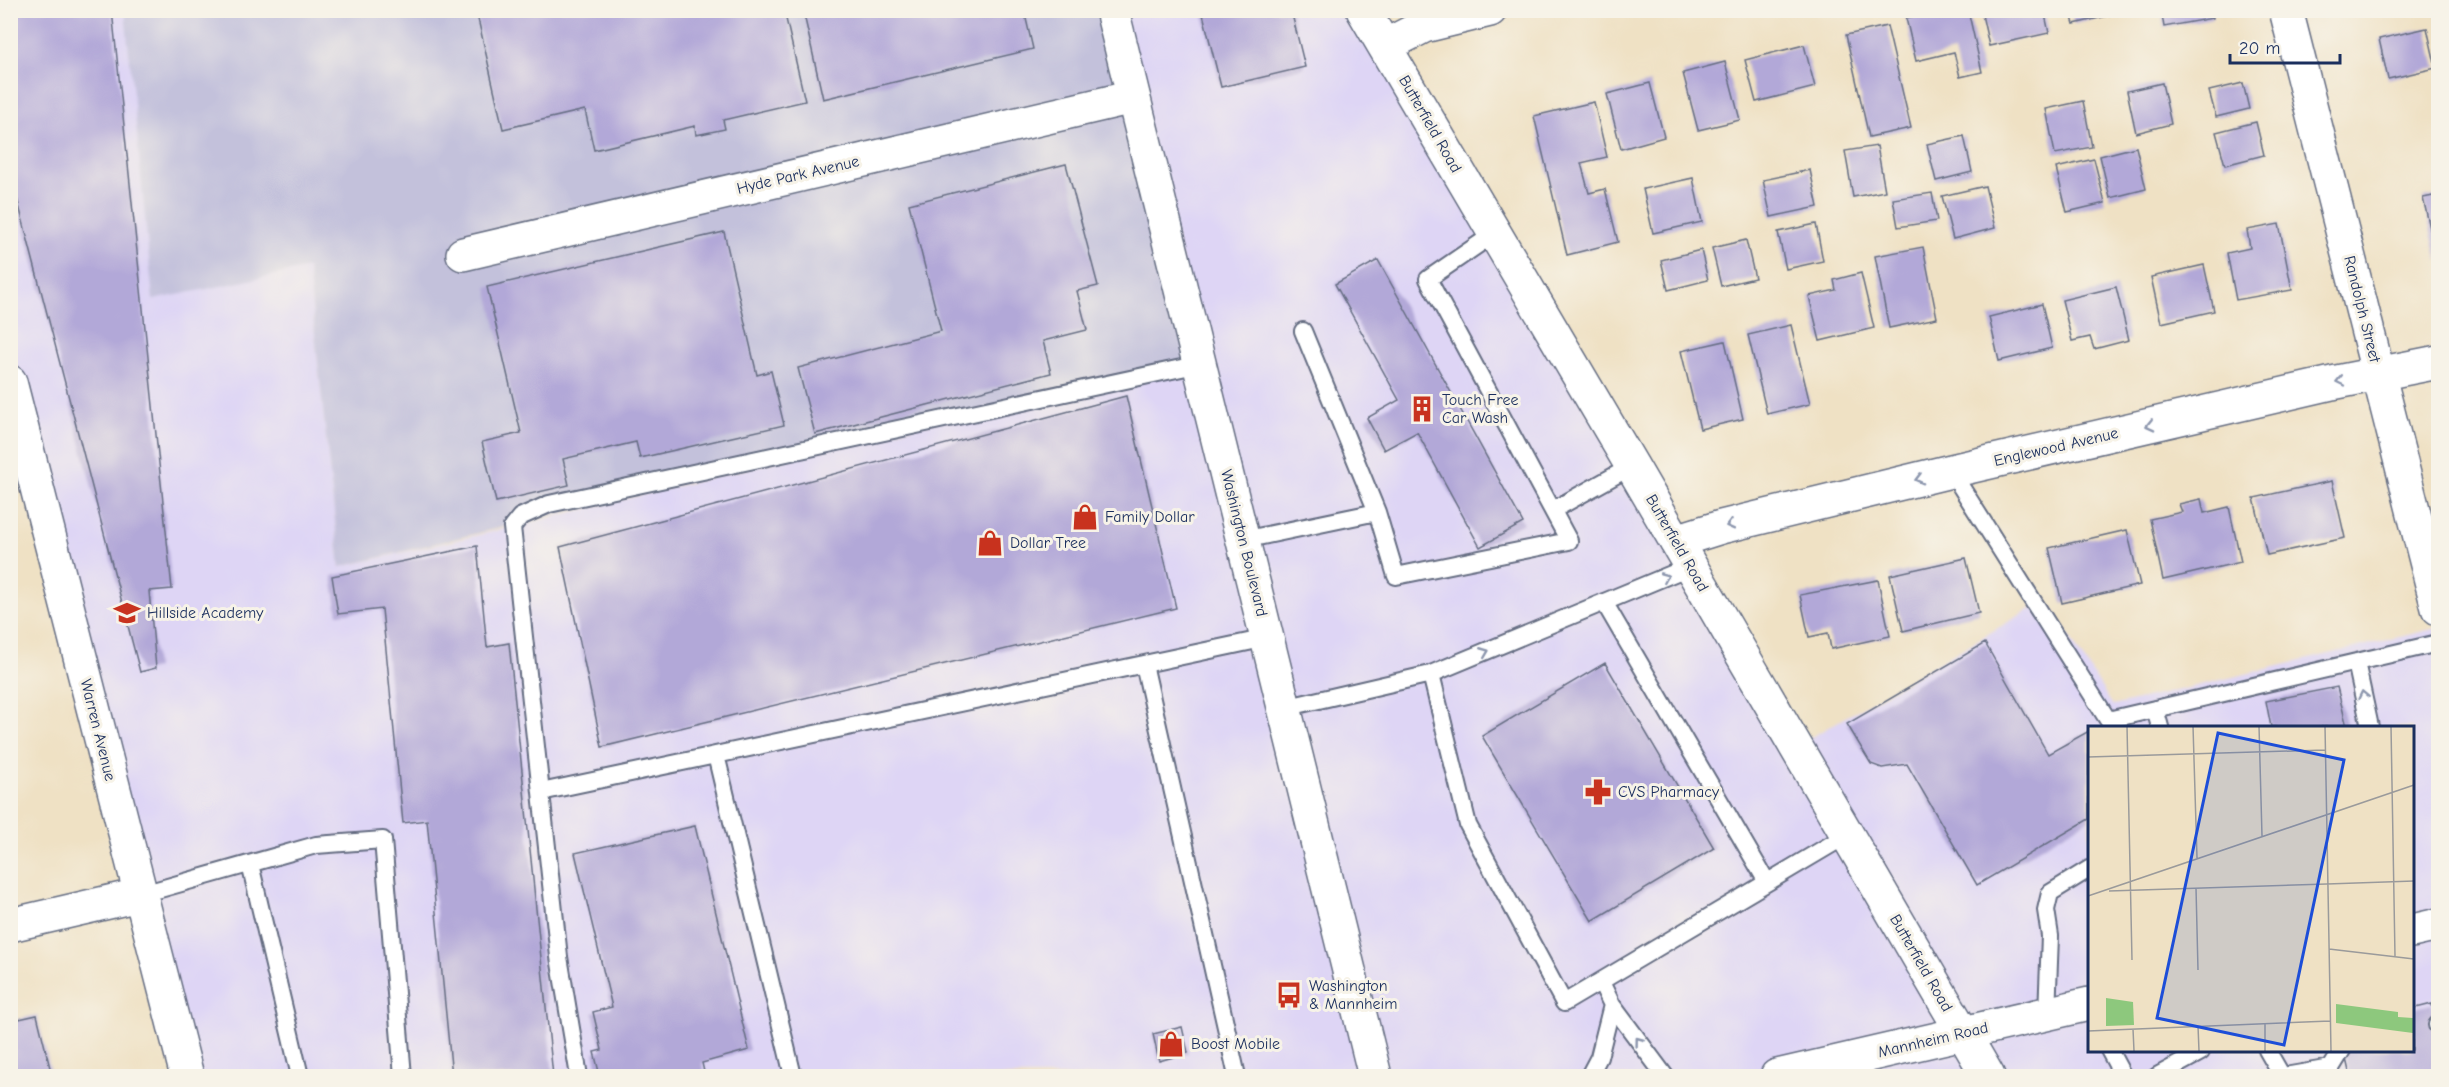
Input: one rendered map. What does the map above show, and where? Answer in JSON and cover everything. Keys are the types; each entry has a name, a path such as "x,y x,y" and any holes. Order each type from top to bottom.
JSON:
{"street":[{"name":"Washington Boulevard","path":"1112,10 1375,1077"},
{"name":"Butterfield Road","path":"1363,10 1684,554 1988,1077"},
{"path":"1385,46 1425,26 1490,10"},
{"name":"Randolph Street","path":"2286,10 2439,608"},
{"name":"Hyde Park Avenue","path":"463,254 1133,97"},
{"name":"Englewood Avenue","path":"1684,554 1721,527 1951,471 2378,373 2439,362"},
{"name":"Warren Avenue","path":"10,382 187,1077"},
{"path":"10,925 140,895"},
{"path":"2413,931 2439,925"},
{"name":"Mannheim Road","path":"1791,1075 1962,1033 2088,1007"}],"lane":[{"path":"1303,331 1377,512 1396,576 1569,541 1428,279 1495,233"},
{"path":"579,1077 559,957 512,527 520,517 549,504 1200,364"},
{"path":"1553,510 1632,466"},
{"path":"1951,471 2108,720 2439,643"},
{"path":"1243,540 1377,512"},
{"path":"1284,708 1431,674 1604,602 1684,554"},
{"path":"1604,602 1767,882"},
{"path":"541,792 1267,638"},
{"path":"2356,662 2370,726"},
{"path":"1144,664 1237,1077"},
{"path":"1431,674 1468,825 1564,1003 1847,834"},
{"path":"2155,709 2160,726"},
{"path":"716,755 793,1077"},
{"path":"140,895 316,845 383,840 404,1077"},
{"path":"250,864 300,1077"},
{"path":"2047,1014 2050,936 2046,910 2050,893 2088,870"},
{"path":"1601,982 1612,1005 1665,1077"},
{"path":"1589,1077 1599,1057 1612,1005"},
{"path":"2110,1051 2123,1077"},
{"path":"2157,1077 2200,1051"},
{"path":"2268,1051 2284,1077 2335,1072 2342,1051"}],"shaded area":[{"path":"10,11 125,11 308,268 340,567 512,527 1192,358 1370,1076 192,1076 11,359"},
{"path":"125,11 1106,11 1192,358 340,567 308,268 153,300"},
{"path":"1120,11 1349,11 1952,1025 1732,1076 1384,1076"},
{"path":"2046,600 2113,706 2437,628 2438,917 2413,923 2413,726 2088,726 2088,996 1967,1023 1803,742"},
{"path":"2438,930 2438,1076 1995,1076 1971,1037 2088,1010 2088,1051 2413,1051 2413,936"},
{"path":"1960,1041 1981,1076 1806,1076"}],"building":[{"path":"10,10 112,10 172,589 149,591 156,668 140,672 10,171"},
{"path":"476,10 784,10 805,101 723,120 725,129 696,135 695,126 594,150 585,110 503,129"},
{"path":"803,10 1024,10 1033,49 823,99"},
{"path":"1202,10 1291,10 1305,67 1221,87"},
{"path":"1940,10 1968,10 1982,72 1960,77 1954,52 1916,61 1906,18"},
{"path":"1981,10 2044,10 2049,33 1989,46"},
{"path":"2070,10 2120,10 2120,13 2074,24"},
{"path":"2161,10 2212,10 2213,18 2164,27"},
{"path":"1887,26 1911,128 1869,137 1846,35"},
{"path":"2427,28 2436,68 2388,79 2379,39"},
{"path":"1804,45 1815,87 1756,102 1745,60"},
{"path":"1725,62 1740,120 1698,130 1683,73"},
{"path":"1650,83 1664,137 1621,149 1607,94"},
{"path":"2162,83 2171,124 2136,133 2127,91"},
{"path":"2243,83 2249,109 2216,117 2209,91"},
{"path":"2083,101 2092,147 2055,154 2046,109"},
{"path":"1594,102 1607,157 1581,163 1589,193 1605,189 1618,242 1567,255 1534,116"},
{"path":"2256,122 2264,155 2225,165 2216,132"},
{"path":"1964,136 1972,172 1936,181 1927,144"},
{"path":"1877,146 1885,191 1853,197 1845,151"},
{"path":"2136,147 2146,189 2110,198 2100,156"},
{"path":"2094,159 2105,203 2067,212 2056,168"},
{"path":"1066,164 1098,286 1077,291 1087,330 1043,341 1051,373 815,434 798,368 941,331 909,204"},
{"path":"1810,170 1818,207 1771,217 1763,180"},
{"path":"1693,178 1702,222 1653,233 1643,189"},
{"path":"1985,186 1995,228 1953,239 1942,196"},
{"path":"1932,193 1937,221 1898,227 1893,199"},
{"path":"2438,195 2438,262 2423,198"},
{"path":"1816,224 1823,261 1786,269 1778,232"},
{"path":"2279,224 2292,290 2236,300 2227,253 2250,248 2247,230"},
{"path":"724,232 757,375 771,371 784,425 640,458 636,442 563,459 569,485 496,502 482,442 521,433 487,287"},
{"path":"1746,240 1755,278 1721,286 1712,248"},
{"path":"1923,247 1937,318 1889,328 1875,256"},
{"path":"1701,250 1708,280 1668,290 1661,260"},
{"name":"Touch Free Car Wash","path":"1378,260 1523,523 1480,547 1417,432 1384,450 1367,418 1399,400 1335,284"},
{"path":"2204,265 2214,311 2161,323 2151,277"},
{"path":"1861,273 1874,328 1820,341 1809,296 1836,290 1834,280"},
{"path":"2116,287 2129,340 2094,349 2090,337 2072,341 2062,300"},
{"path":"2042,304 2052,348 1999,361 1989,317"},
{"path":"1791,325 1810,404 1767,414 1748,335"},
{"path":"1725,341 1743,419 1700,429 1681,351"},
{"path":"1126,396 1176,608 602,747 560,547"},
{"path":"2332,481 2345,538 2267,555 2254,498"},
{"path":"2201,499 2204,513 2229,507 2241,562 2163,580 2150,519 2182,512 2179,504"},
{"path":"2127,530 2140,585 2062,603 2049,548"},
{"path":"477,546 487,647 509,643 553,1076 452,1076 427,820 403,823 382,609 338,614 332,576"},
{"path":"1966,558 1979,613 1903,631 1890,575"},
{"path":"1878,580 1890,636 1831,649 1828,633 1809,637 1800,595"},
{"path":"1985,643 2048,754 2088,732 2088,820 1977,885 1907,764 1882,768 1871,764 1847,724"},
{"name":"CVS Pharmacy","path":"1605,663 1714,848 1592,921 1482,736"},
{"path":"2337,687 2347,726 2271,726 2266,701"},
{"path":"695,826 749,1050 702,1063 705,1076 600,1076 594,1052 602,1050 593,1012 612,1007 575,853"},
{"path":"2432,1004 2438,1033 2438,1076 2350,1076 2344,1051 2413,1051 2413,1009"},
{"path":"37,1015 52,1076 10,1076 10,1021"},
{"name":"Boost Mobile","path":"1182,1027 1188,1053 1159,1061 1153,1034"}],"place":[{"name":"Touch Free Car Wash","path":"1422,409"},
{"name":"Family Dollar","path":"1085,517"},
{"name":"Dollar Tree","path":"990,543"},
{"name":"Hillside Academy","path":"127,613"},
{"name":"CVS Pharmacy","path":"1598,792"},
{"name":"Washington & Mannheim","path":"1289,995"},
{"name":"Boost Mobile","path":"1171,1044"}]}
